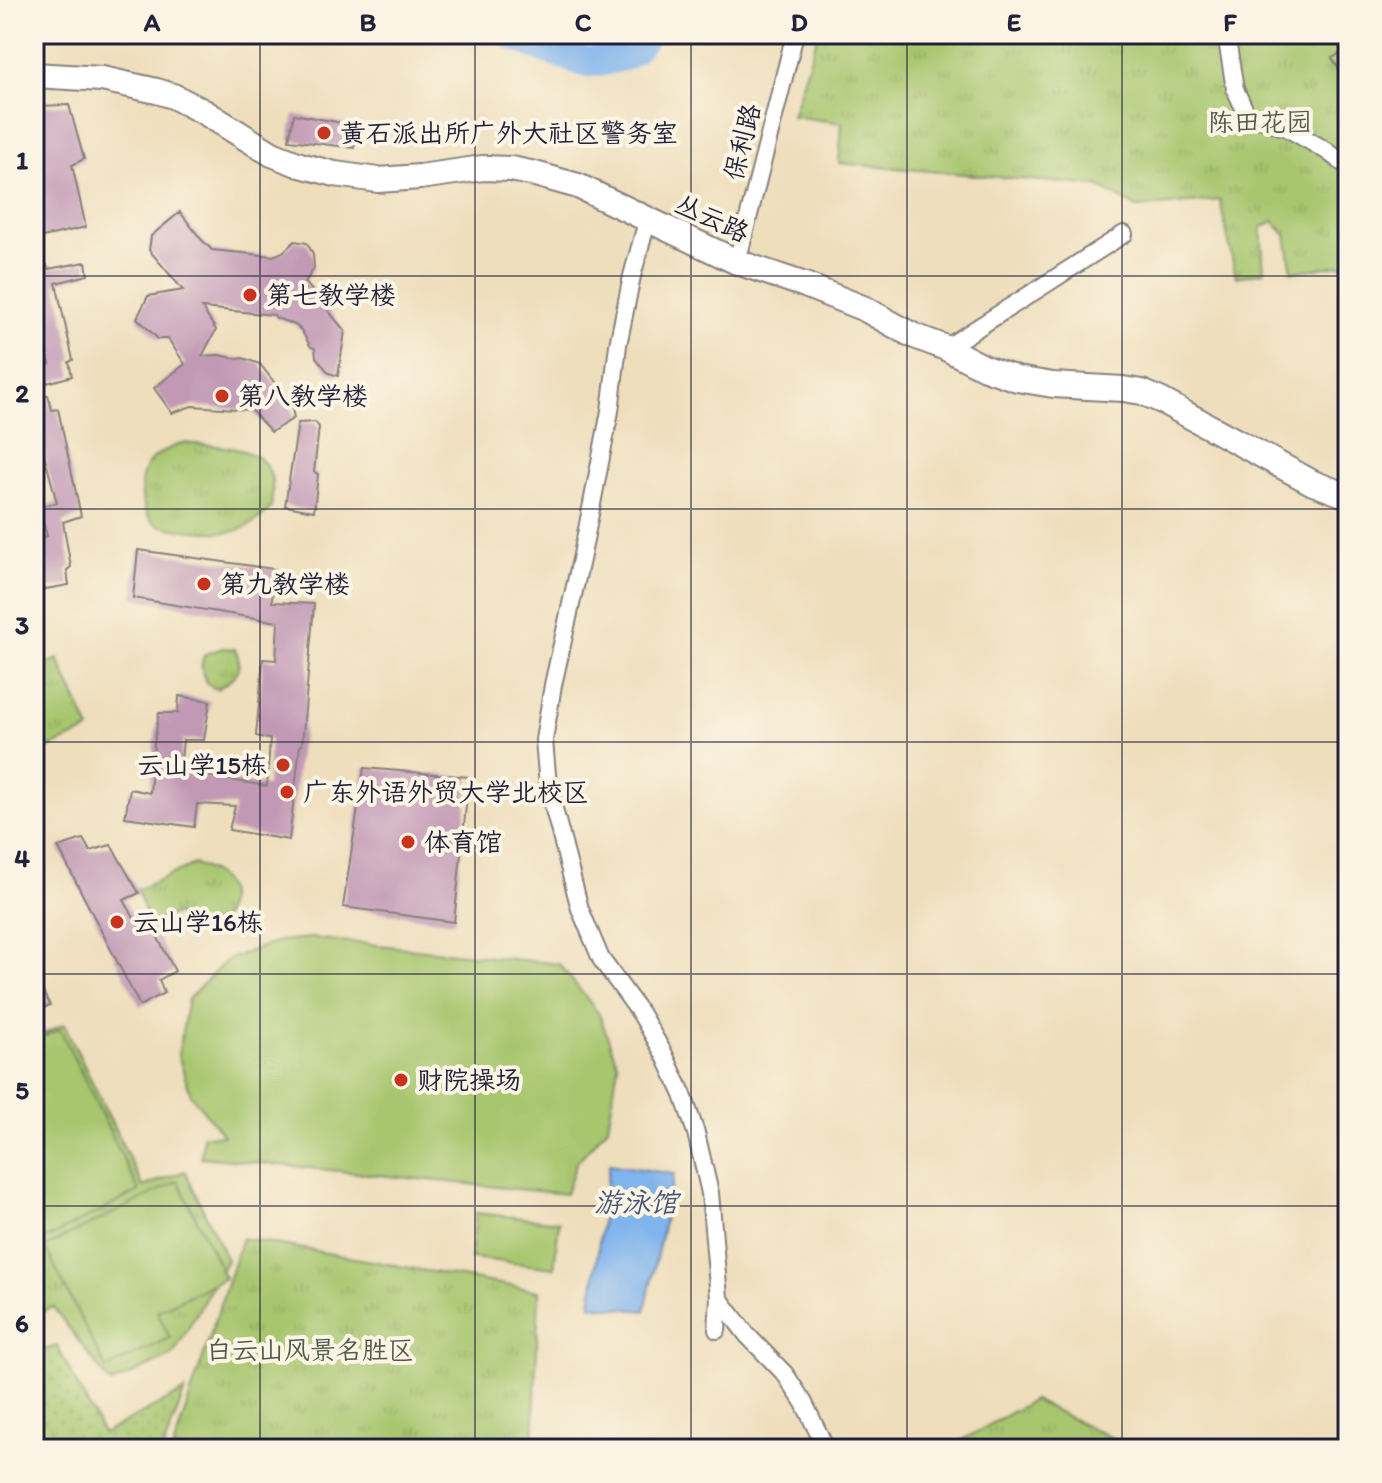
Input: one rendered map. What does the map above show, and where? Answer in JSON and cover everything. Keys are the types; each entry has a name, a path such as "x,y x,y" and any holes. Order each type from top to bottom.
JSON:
{"street":[{"name":"保利路","path":"737,262 795,34"},
{"path":"1226,34 1235,89 1247,115 1287,128 1348,167"},
{"name":"丛云路","path":"34,75 102,79 157,91 198,108 272,154 335,174 378,180 483,168 511,169 578,186 737,262 853,304 985,368 1017,379 1053,385 1142,392 1313,483 1348,496"},
{"path":"648,218 618,345 610,411 544,740 548,786 580,909 601,959 641,1014 664,1054 696,1133 710,1193 719,1298 717,1330"},
{"path":"946,348 1124,234"},
{"path":"719,1298 747,1335 785,1374 804,1403 826,1449"}],"green space":[{"name":"陈田花园","path":"818,34 1348,34 1348,264 1292,272 1286,235 1273,221 1261,228 1264,272 1236,277 1220,200 1137,208 1098,186 839,163 842,123 792,116"},
{"path":"181,443 233,448 257,457 266,465 271,476 271,508 250,525 235,531 194,531 161,526 152,521 143,504 142,475 156,456"},
{"path":"223,648 235,649 239,662 233,678 216,689 207,684 202,662 205,654"},
{"path":"58,659 90,730 46,749 34,722 34,670"},
{"path":"194,864 213,872 224,884 228,899 223,918 198,928 175,914 150,924 137,890"},
{"name":"财院操场","path":"311,938 559,964 599,1014 618,1065 608,1127 576,1163 566,1194 201,1157 203,1136 223,1135 191,1095 178,1055 188,999 228,959 278,941"},
{"path":"64,1024 143,1187 185,1171 227,1260 173,1355 111,1384 53,1307 34,1315 34,1038"},
{"path":"60,1029 139,1191 44,1240 34,1219 34,1041"},
{"path":"178,1181 225,1278 157,1311 170,1338 106,1369 45,1247"},
{"path":"476,1213 559,1222 554,1268 471,1258"},
{"name":"白云山风景名胜区","path":"242,1238 539,1291 533,1449 173,1449"},
{"path":"57,1346 103,1434 185,1391 163,1449 34,1449 34,1353"},
{"path":"1033,1400 1135,1449 947,1449"}],"water":[{"name":"游泳馆","path":"609,1164 674,1174 645,1311 591,1305"}],"building":[{"path":"1348,49 1348,83 1332,58"},
{"path":"69,105 84,159 72,165 86,227 34,239 34,106"},
{"name":"黄石派出所广外大社区警务室","path":"294,114 358,126 354,148 289,140"},
{"name":"第七教学楼","path":"180,212 212,250 273,256 295,241 307,243 313,254 314,268 305,282 345,331 338,376 329,373 316,357 315,348 295,325 274,315 202,308 216,330 202,356 243,358 260,364 291,404 294,418 271,432 251,410 192,406 172,413 154,388 185,364 168,339 158,339 137,318 148,296 183,290 149,250 151,236"},
{"path":"86,262 88,275 56,283 73,360 69,362 72,376 47,383 43,365 50,364 34,300 34,269"},
{"path":"48,395 52,410 58,409 81,516 63,522 71,567 67,570 69,585 34,591 34,540 47,536 39,506 57,503 34,416 34,399"},
{"path":"315,422 319,427 314,511 285,506 298,423"},
{"path":"138,550 274,569 272,602 314,604 302,745 289,840 229,830 235,806 197,804 194,827 125,817 130,789 150,793 159,713 178,713 179,696 210,701 204,740 183,740 180,772 267,786 270,739 256,736 263,659 276,660 278,622 133,598"},
{"name":"体育馆","path":"364,768 469,777 454,922 343,907"},
{"name":"云山学16栋","path":"83,839 90,851 111,845 139,893 124,900 139,927 149,921 175,971 159,980 164,993 140,1006 58,847"},
{"path":"34,974 50,1005 34,1013"}],"waterway":[{"path":"511,34 585,62 624,56 646,34"}],"place":[{"name":"黄石派出所广外大社区警务室","path":"324,133"},
{"name":"第七教学楼","path":"250,295"},
{"name":"第八教学楼","path":"222,396"},
{"name":"第九教学楼","path":"204,584"},
{"name":"云山学15栋","path":"283,765"},
{"name":"广东外语外贸大学北校区","path":"287,792"},
{"name":"体育馆","path":"408,842"},
{"name":"云山学16栋","path":"117,922"},
{"name":"财院操场","path":"401,1080"}]}
